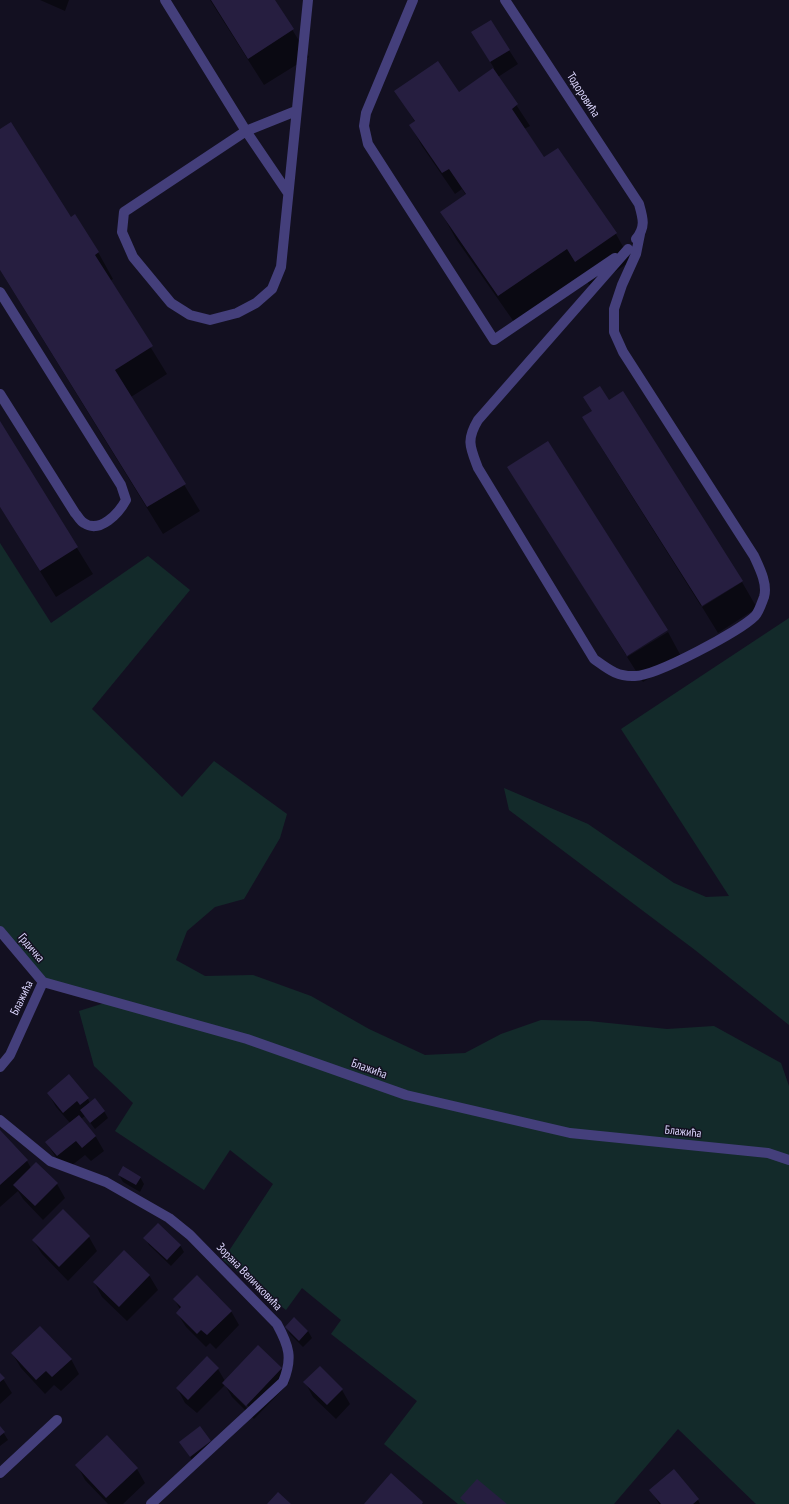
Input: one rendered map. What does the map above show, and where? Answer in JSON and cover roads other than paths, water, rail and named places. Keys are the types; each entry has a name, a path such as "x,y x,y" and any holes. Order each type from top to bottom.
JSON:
{"street":[{"path":"165,0 246,131 288,193"},
{"path":"296,111 246,131 124,212 122,232 133,257 170,303 190,315 210,320 236,313 256,303 272,289 281,267 308,0"},
{"path":"413,0 366,113 364,126 368,144 494,340 628,249"},
{"name":"Тодоровића","path":"505,0 639,204 644,221 640,234"},
{"path":"640,234 636,254 622,285 614,309 614,332 623,352 754,556 762,574 765,595 756,615 735,630 661,669 636,676 614,673 594,659 478,468 471,450 470,433 478,420 640,234"},
{"path":"0,292 121,485 126,500 120,511 103,524 94,526 84,523 75,513 0,394"},
{"name":"Грдичка","path":"0,931 43,982"},
{"name":"Блажића","path":"0,1067 10,1055 43,982 247,1039 413,1097 570,1133 768,1153 789,1160"},
{"name":"Зорана Величковића","path":"0,1120 50,1161 106,1182 169,1218 190,1235 277,1324 287,1342 290,1365 283,1382 150,1504"},
{"path":"0,1472 57,1420"}]}
